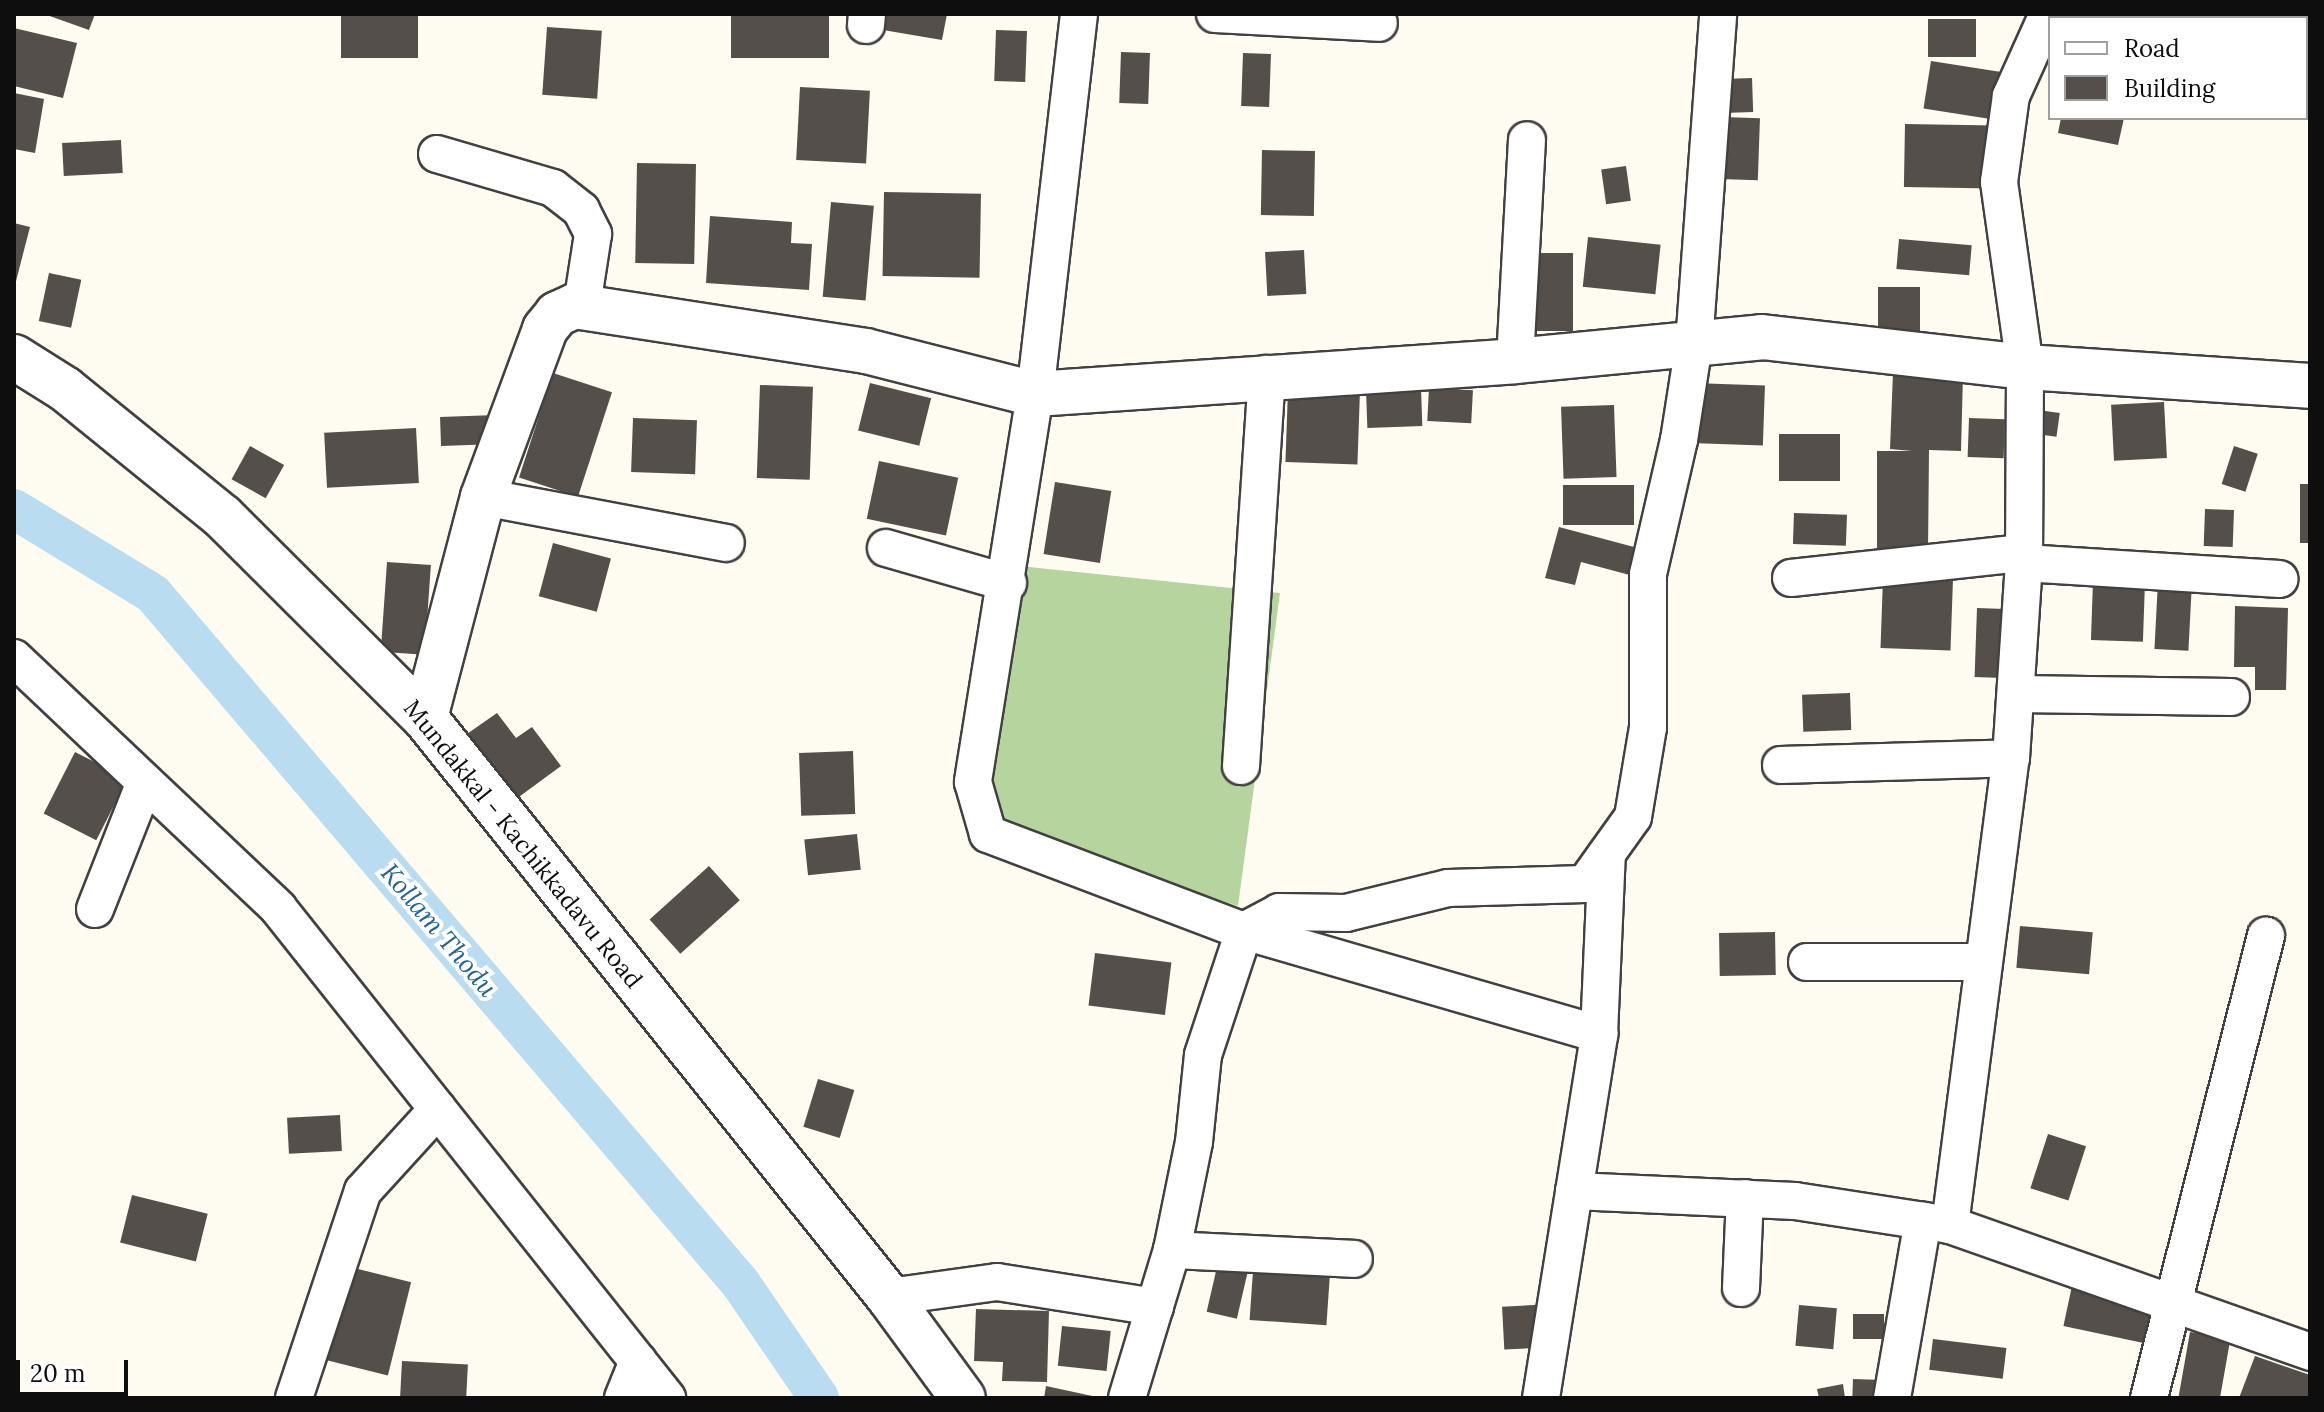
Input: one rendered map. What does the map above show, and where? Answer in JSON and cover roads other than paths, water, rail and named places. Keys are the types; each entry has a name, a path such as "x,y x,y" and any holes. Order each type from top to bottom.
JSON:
{"street":[{"path":"1079,14 1035,394 1008,583 973,782 988,834 1244,931 1599,1034"},
{"path":"1215,14 1379,23"},
{"path":"1127,1398 1172,1250 1194,1142 1203,1055 1244,931 1279,912 1346,913 1448,888 1585,884 1633,817 1648,727 1648,574 1679,440 1694,344 1718,14"},
{"path":"1892,1398 1936,1223 1982,962 2011,758 2024,558 2025,367 1999,182 2011,96 2048,14"},
{"path":"1515,361 1527,140"},
{"path":"437,154 553,188 581,210 593,234 582,305"},
{"path":"425,718 483,497 548,323 563,310 582,305 866,351 1035,394 1267,374 1515,361 1762,337 2025,367 2310,386"},
{"name":"Mundakkal - Kachikkadavu Road","path":"14,357 65,389 223,517 425,718 889,1297 963,1398"},
{"path":"1241,766 1267,374"},
{"path":"483,497 726,543"},
{"path":"886,548 1008,583"},
{"path":"1791,578 2024,558 2280,579"},
{"path":"14,658 278,908 667,1398"},
{"path":"2017,694 2231,697"},
{"path":"1781,765 2011,758"},
{"path":"95,909 145,782"},
{"path":"1541,1398 1599,1034 1607,854"},
{"path":"2149,1398 2177,1303 2266,936"},
{"path":"1807,962 1982,962"},
{"path":"294,1398 363,1191 438,1109"},
{"path":"1574,1191 1745,1198 1936,1223 2177,1303 2310,1352"},
{"path":"1741,1288 1745,1198"},
{"path":"1172,1250 1354,1259"},
{"path":"889,1297 997,1282 1155,1307"},
{"path":"623,1398 638,1361"}],"waterway":[{"name":"Kollam Thodu","path":"14,509 153,594 741,1284 819,1398"}]}
